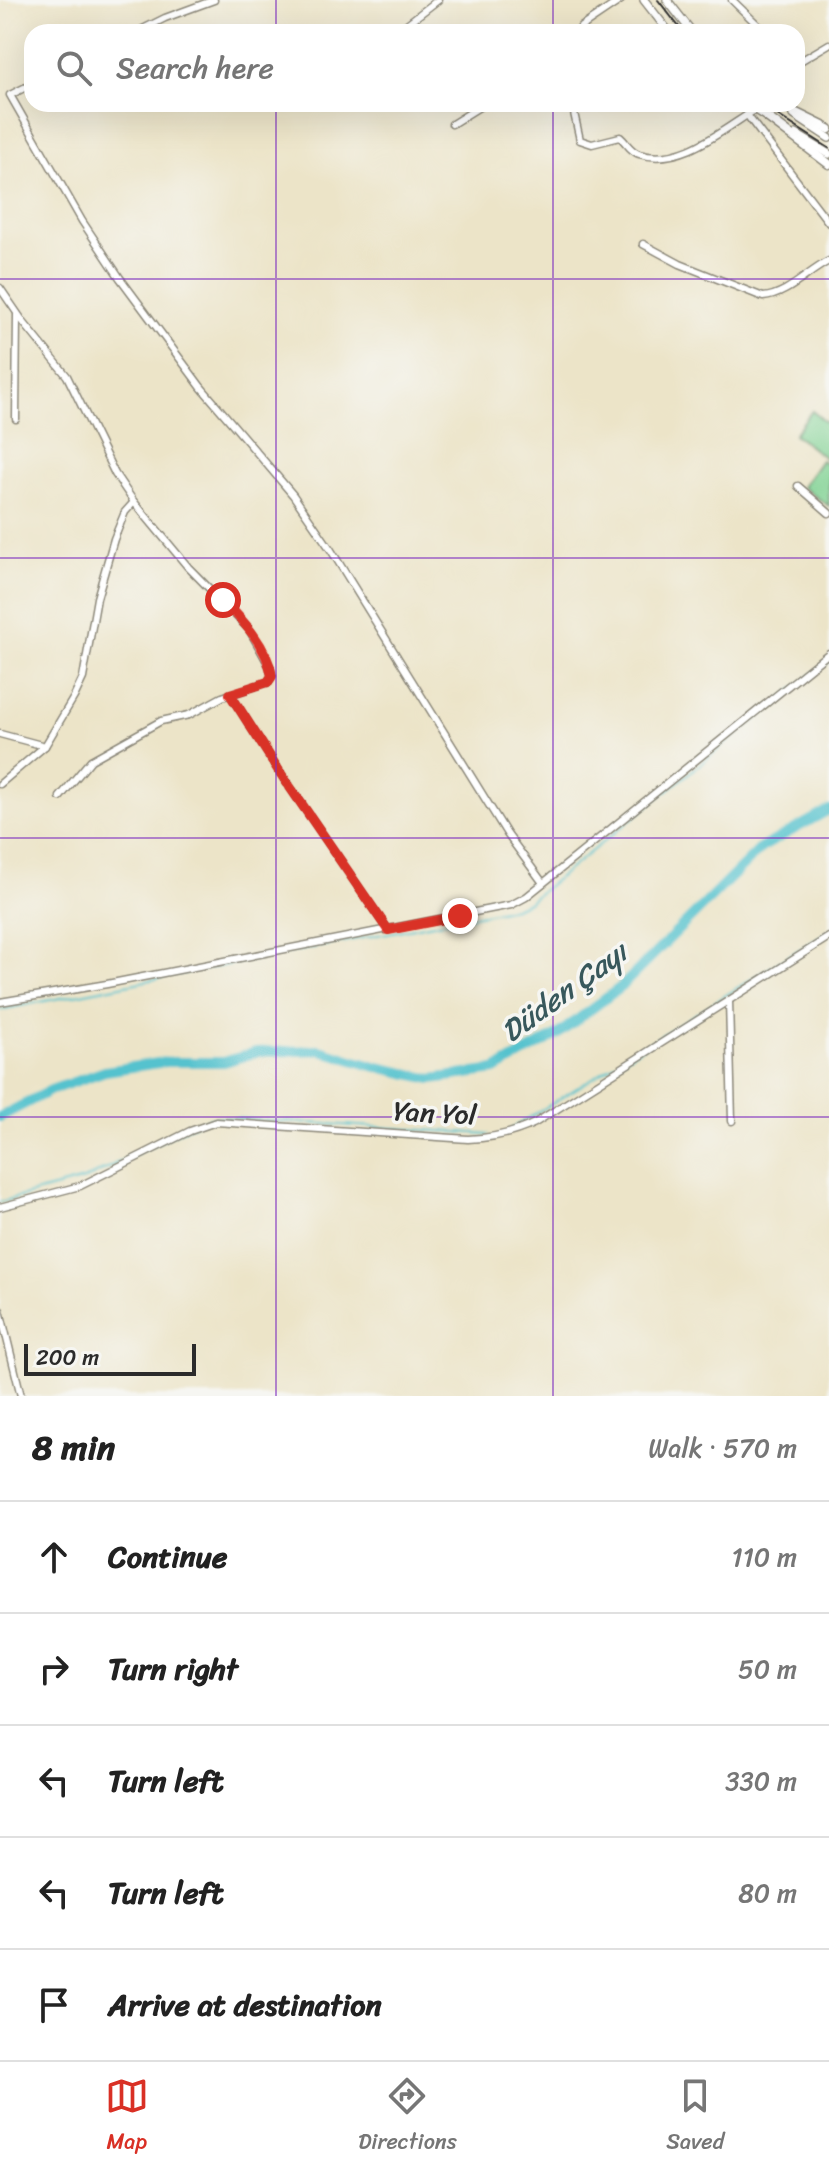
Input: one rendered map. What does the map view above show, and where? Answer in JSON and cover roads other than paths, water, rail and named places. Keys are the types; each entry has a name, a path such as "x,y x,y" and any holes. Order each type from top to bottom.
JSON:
{"highway":[{"path":"794,112 829,129"},
{"path":"767,117 829,164"}],"main road":[{"path":"644,0 663,24"},
{"path":"667,0 686,24"},
{"path":"758,112 829,154"},
{"path":"790,112 829,138"}],"street":[{"path":"153,24 214,0"},
{"path":"407,24 438,0"},
{"path":"585,24 621,0"},
{"path":"732,0 757,24"},
{"path":"805,58 829,44"},
{"path":"24,88 10,95 82,221 147,315 220,410 293,495 331,550 458,758 543,883"},
{"path":"452,124 471,112"},
{"path":"574,112 580,140 592,144 620,137 637,153 647,155 682,154 752,112"},
{"path":"747,115 829,223"},
{"path":"643,244 680,264 763,297 771,297 829,261"},
{"path":"0,288 67,376 115,474 134,502 188,567 240,618 256,639 272,676 268,682 230,694 189,715 161,721 91,760 60,797"},
{"path":"16,419 17,313"},
{"path":"798,486 829,513"},
{"path":"0,784 45,746 83,678 104,574 125,512 134,502"},
{"path":"0,1002 511,905 526,897 829,653"},
{"path":"230,694 388,930"},
{"path":"0,734 45,746"},
{"name":"Yan Yol","path":"0,1207 80,1186 190,1131 216,1122 468,1139 487,1139 514,1133 535,1123 829,937"},
{"path":"729,1000 732,1121"},
{"path":"0,1310 21,1396"}],"waterway":[{"path":"0,1010 514,908 528,902 829,661"},
{"name":"Düden Çayı","path":"0,1117 51,1090 105,1071 165,1062 224,1062 256,1052 320,1050 432,1079 495,1070 557,1035 622,986 761,848 829,810"},
{"path":"511,1129 829,931"},
{"path":"0,1202 84,1180 213,1117 489,1134"}],"tram line":[{"path":"658,0 677,24"},
{"path":"773,112 829,148"}]}
